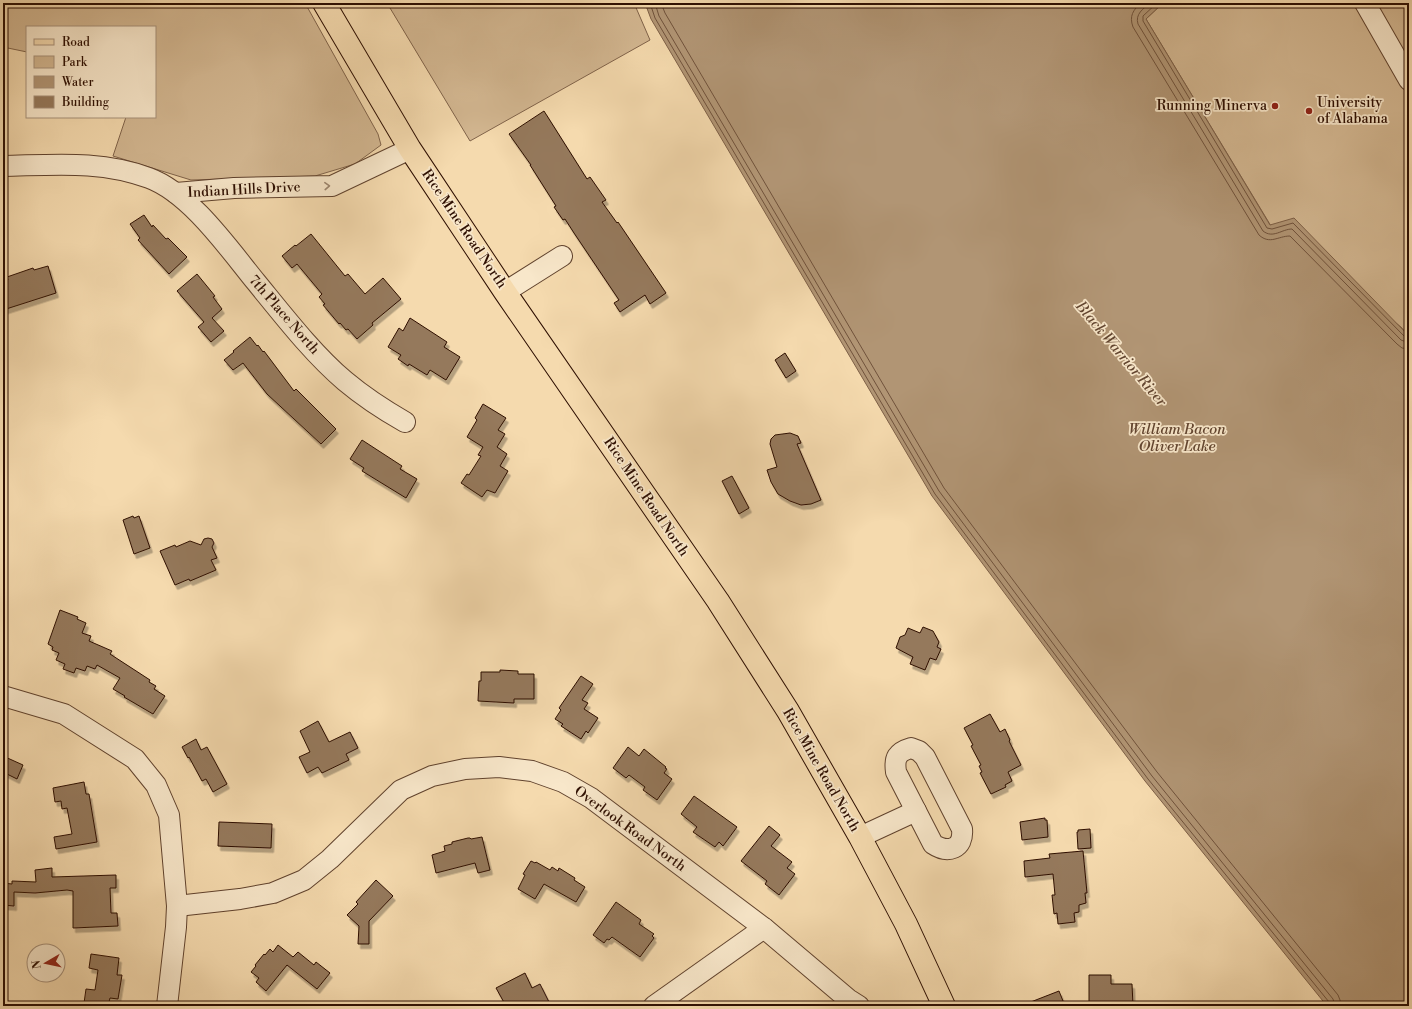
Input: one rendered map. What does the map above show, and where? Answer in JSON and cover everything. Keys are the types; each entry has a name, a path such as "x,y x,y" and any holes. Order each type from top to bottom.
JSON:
{"main road":[{"name":"Rice Mine Road North","path":"324,3 410,149 505,292 718,601 788,711 860,837 906,924 944,1006"}],"street":[{"path":"1365,3 1409,80"},
{"name":"Indian Hills Drive","path":"3,166 86,164 119,168 151,178 176,193 234,188 332,186 410,149"},
{"name":"7th Place North","path":"176,193 202,218 320,357 345,381 381,409 405,422"},
{"path":"505,292 562,256"},
{"path":"3,696 64,714 135,759 156,785 169,815 177,906 167,1006"},
{"path":"911,748 918,751 924,757 945,796 962,829 963,837 960,843 955,848 948,849 940,849 933,844 916,811 895,768 897,757 903,750 911,748"},
{"name":"Overlook Road North","path":"177,906 240,899 273,893 304,880 330,859 401,790 432,776 466,768 499,767 532,771 563,782 591,798 764,928 842,994 860,1006"},
{"path":"860,837 916,811"},
{"path":"654,1006 764,928"}],"green space":[{"path":"3,3 305,3 378,134 381,145 355,164 315,176 191,180 113,156 126,118 156,118 156,26 26,26 26,52 3,47"},
{"path":"387,3 634,3 650,40 470,141"},
{"name":"University of Alabama","path":"1163,3 1402,3 1409,13 1409,336 1401,327 1271,226 1146,19"}],"water":[{"name":"William Bacon Oliver Lake","path":"645,3 1163,3 1146,19 1270,225 1294,218 1409,336 1409,1006 1327,1006 1145,781 932,496 651,19"}],"building":[{"path":"544,111 587,179 590,177 606,200 602,202 617,223 618,222 666,293 650,304 645,295 620,312 614,303 619,300 565,219 563,220 554,207 556,206 531,165 509,134"},
{"path":"144,215 152,227 153,225 166,239 168,238 187,257 169,274 138,240 140,238 130,224"},
{"path":"311,234 345,276 348,274 365,294 383,278 401,299 372,323 373,325 357,339 348,329 346,330 340,323 339,324 323,305 325,304 319,297 322,294 297,264 292,268 282,256"},
{"path":"48,266 56,293 3,310 3,282 8,280 7,277 33,268 34,270"},
{"path":"197,274 215,296 213,297 222,309 212,318 224,331 211,342 198,327 204,322 177,291"},
{"path":"410,318 447,342 444,347 460,357 446,380 430,370 427,375 409,364 408,366 398,359 401,355 388,347 399,328 403,331"},
{"path":"250,337 263,352 264,351 294,391 296,389 336,429 321,444 267,394 243,363 233,370 224,360"},
{"path":"785,353 796,371 786,378 775,360"},
{"path":"483,404 506,418 498,430 505,434 497,447 507,454 500,466 508,471 495,493 487,490 482,497 461,483 467,474 469,475 481,456 478,455 483,447 467,437 477,420 475,418"},
{"path":"790,433 798,436 801,443 797,444 821,500 811,504 801,505 778,494 771,482 767,470 777,467 770,444 771,439 775,435"},
{"path":"362,440 402,466 400,469 417,479 406,498 362,471 364,468 350,459"},
{"path":"732,476 749,508 739,514 722,481"},
{"path":"133,516 134,518 139,516 150,548 134,554 123,520"},
{"path":"204,539 212,539 214,543 212,547 217,558 211,560 216,570 190,581 189,579 175,585 160,551 175,545 176,547 190,541 201,545"},
{"path":"60,610 78,617 77,619 86,623 82,633 91,636 89,641 112,651 110,654 150,680 149,682 156,686 154,689 165,696 153,714 113,689 120,678 97,665 95,669 87,666 85,671 76,668 74,673 63,669 65,664 56,660 59,653 52,650 53,647 48,644"},
{"path":"923,627 933,631 939,642 937,647 941,649 936,660 930,658 925,670 910,664 913,657 896,648 900,637 905,635 908,628 920,633"},
{"path":"500,670 518,671 518,674 534,674 534,699 514,699 514,703 478,701 481,672 500,672"},
{"path":"581,676 593,684 582,700 588,703 584,709 598,718 588,733 586,731 581,739 561,726 563,724 555,719 561,710 559,708"},
{"path":"990,714 1000,732 1005,729 1010,740 1009,741 1021,765 1008,772 1012,781 1005,785 1006,787 991,794 980,773 982,772 979,766 981,765 964,728"},
{"path":"318,721 329,742 350,732 358,748 346,754 349,760 322,773 318,767 307,773 299,757 310,752 300,731"},
{"path":"196,739 201,750 207,747 227,784 213,792 206,779 202,781 182,747"},
{"path":"628,747 639,756 644,749 666,767 665,768 667,769 664,773 672,779 657,800 643,790 645,787 629,775 626,778 613,768"},
{"path":"3,756 23,765 17,779 3,772"},
{"path":"84,782 86,794 89,794 97,842 56,849 54,837 72,834 67,808 62,809 61,801 55,802 53,788"},
{"path":"694,796 737,827 723,846 719,842 715,847 693,832 697,827 681,814"},
{"path":"1045,818 1045,820 1047,820 1048,837 1022,840 1020,822"},
{"path":"219,822 272,824 271,848 218,846"},
{"path":"769,826 780,835 771,846 792,862 787,868 795,874 779,895 765,884 767,881 741,861"},
{"path":"1090,829 1091,848 1078,849 1078,830"},
{"path":"482,837 490,870 478,873 475,863 436,873 432,855 445,851 444,846 452,844 452,842 468,838 471,839"},
{"path":"1083,851 1087,893 1085,893 1086,903 1079,905 1079,912 1074,913 1075,922 1058,924 1057,913 1054,914 1052,895 1055,895 1053,874 1025,877 1024,861 1050,858 1049,854"},
{"path":"531,861 536,862 550,870 552,867 558,871 559,868 575,878 574,880 585,887 576,902 544,884 535,899 518,889 525,875 523,874"},
{"path":"52,868 52,877 116,875 116,888 110,888 111,913 117,913 118,926 73,928 73,891 67,890 35,893 14,892 14,906 3,905 3,883 12,884 12,881 36,882 35,870"},
{"path":"376,880 393,896 369,921 369,944 358,944 359,926 347,915 358,904 356,902"},
{"path":"616,902 641,920 639,924 654,934 652,936 654,938 640,957 612,937 609,940 607,939 604,943 593,935"},
{"path":"278,945 293,957 298,952 314,965 316,962 330,973 317,989 287,965 266,991 256,982 259,978 251,972 264,954 265,955 270,949 273,952"},
{"path":"91,954 119,958 117,975 122,975 118,999 110,998 108,1006 84,1003 86,989 95,990 98,970 89,968"},
{"path":"525,973 532,988 540,984 551,1006 506,1006 496,988"},
{"path":"1089,975 1111,975 1111,984 1132,984 1133,1006 1089,1006"},
{"path":"1059,991 1065,1006 1023,1006 1023,1005"}],"place":[{"name":"Running Minerva","path":"1275,106"},
{"name":"University of Alabama","path":"1309,111"}],"water label":[{"name":"Black Warrior River","path":"1121,354"}]}
